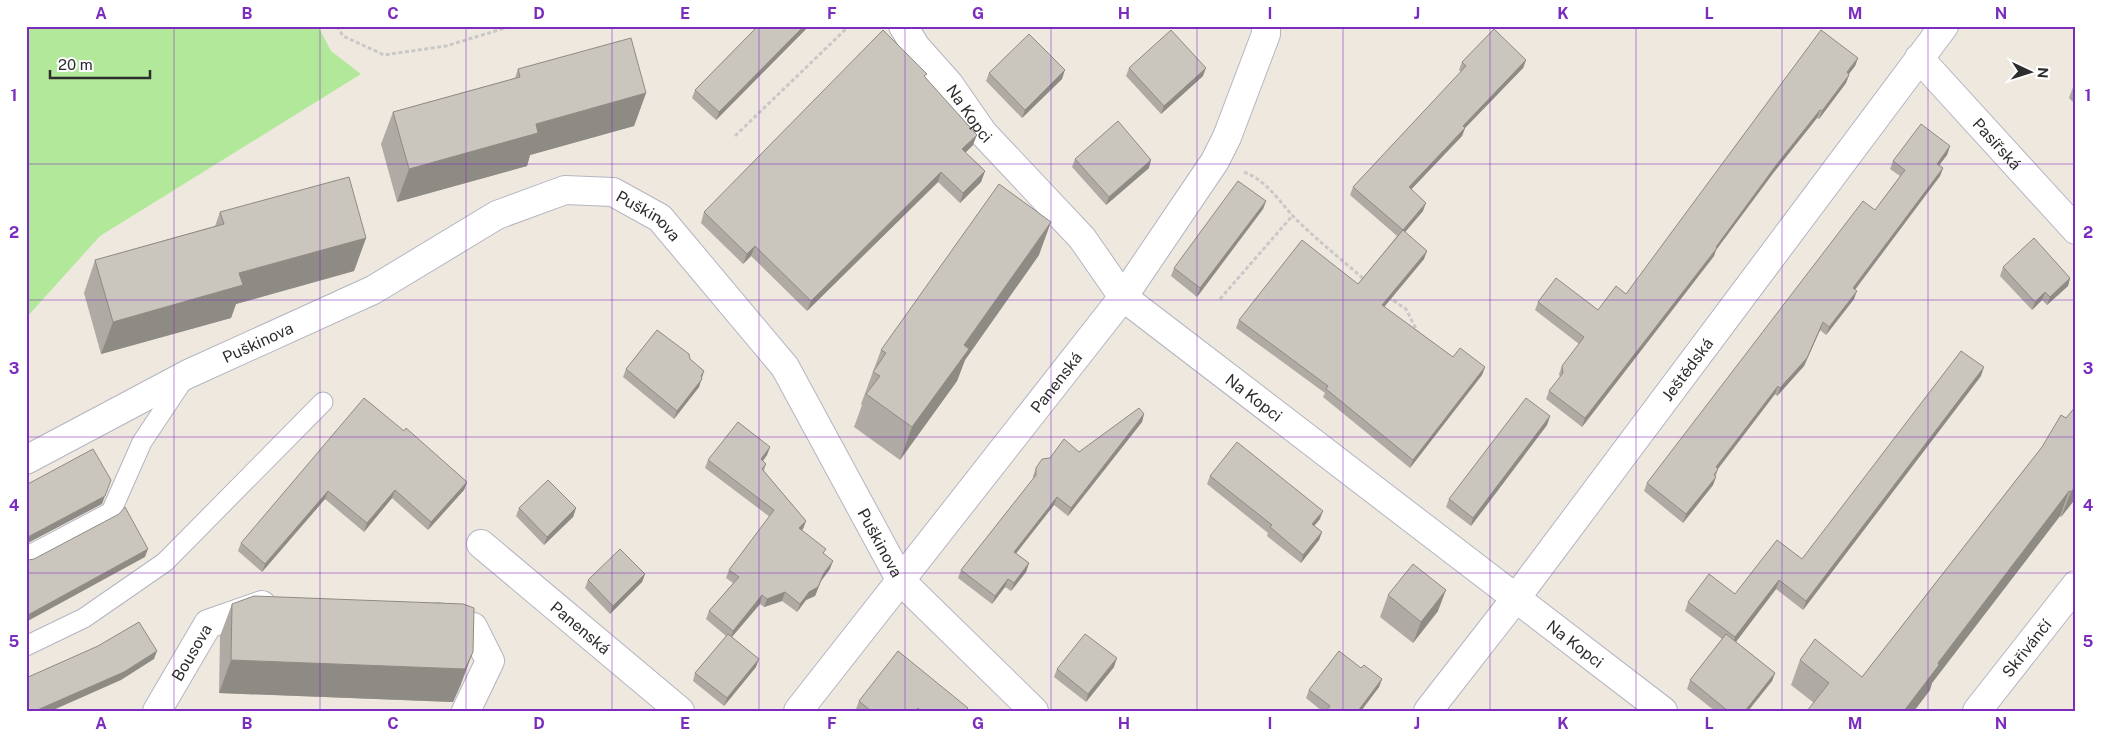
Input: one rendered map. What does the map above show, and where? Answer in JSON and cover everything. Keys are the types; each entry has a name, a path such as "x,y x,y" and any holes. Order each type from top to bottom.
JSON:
{"street":[{"name":"Na Kopci","path":"903,26 916,47 949,84 983,133 1082,238 1123,297 1663,711"},
{"name":"Panenská","path":"798,711 902,581 1123,297 1215,161 1227,137 1266,34 1266,26"},
{"name":"Ještědská","path":"1428,711 1516,598 1944,26"},
{"name":"Pasířská","path":"1919,58 2076,230"},
{"name":"Puškinova","path":"26,460 188,374 373,290 497,215 565,190 613,192 660,218 785,367 902,581 1034,711"},
{"name":"Panenská","path":"481,544 680,711"},
{"name":"Skřivánčí","path":"1978,711 2076,585"},
{"name":"Bousova","path":"157,711 208,624 276,600 285,600"},
{"path":"417,611 473,627 490,661 466,711"}],"lane":[{"path":"26,557 111,512 142,442 188,374"},
{"path":"26,646 84,618 165,562 322,402"}],"path":[{"path":"337,26 343,36 384,55 446,46 512,26"},
{"path":"735,136 849,26"},
{"path":"1215,161 1253,175 1279,197 1292,215 1369,283"},
{"path":"1220,299 1292,215"},
{"path":"1384,294 1406,310 1419,332 1420,339"}],"green space":[{"path":"26,26 318,26 331,51 361,74 100,236 26,318"}],"building":[{"path":"758,26 804,26 719,112 695,90"},
{"path":"1494,29 1526,60 1463,126 1465,128 1409,187 1426,203 1403,230 1353,187 1466,66 1462,62"},
{"path":"883,30 927,74 924,76 977,135 962,149 985,171 963,193 941,172 811,301 755,246 747,254 704,212"},
{"path":"1171,30 1206,68 1164,106 1129,68"},
{"path":"1821,30 1858,58 1847,72 1849,75 1822,111 1820,110 1777,164 1717,248 1585,418 1549,391 1563,373 1562,366 1584,337 1538,302 1556,278 1598,310 1616,286 1626,294"},
{"path":"1029,34 1065,70 1025,110 989,73"},
{"path":"631,38 646,93 536,124 538,133 409,169 393,112 520,77 518,69"},
{"path":"1118,121 1151,160 1109,197 1075,159"},
{"path":"1921,124 1950,146 1937,164 1943,168 1853,288 1857,291 1829,327 1823,322 1807,358 1780,388 1778,386 1716,467 1718,469 1714,475 1716,477 1686,514 1647,483 1863,201 1875,210 1905,170 1893,161"},
{"path":"349,177 366,238 239,273 243,285 113,322 95,260 224,224 220,212"},
{"path":"1238,181 1266,201 1200,288 1174,268"},
{"path":"999,184 1051,222 964,345 969,349 912,427 866,394 880,376 873,372 886,353 881,350"},
{"path":"1403,230 1427,251 1382,305 1453,357 1460,348 1485,367 1413,460 1326,389 1328,386 1239,320 1302,240 1358,284"},
{"path":"2034,238 2070,278 2050,297 2045,292 2035,302 2003,267"},
{"path":"657,330 689,354 690,359 704,371 701,376 702,379 677,411 626,369"},
{"path":"1961,351 1984,367 1806,601 1779,580 1735,637 1688,602 1709,574 1735,594 1777,540 1802,559"},
{"path":"364,398 404,431 406,428 467,482 431,522 395,490 367,523 328,491 265,564 241,543"},
{"path":"1526,398 1550,416 1473,518 1449,499"},
{"path":"2076,406 2076,485 2071,492 2069,491 1938,663 1939,665 1904,711 1807,711 1829,683 1800,660 1815,639 1862,677 2042,447 2061,415 2066,418"},
{"path":"1139,408 1144,414 1071,508 1057,497 1014,552 1029,563 1014,583 1008,579 995,596 961,570 1036,475 1036,468 1042,459 1050,458 1064,439 1079,452"},
{"path":"738,422 770,447 761,459 766,464 762,469 806,521 799,528 826,549 823,553 833,561 824,573 818,587 809,592 800,604 785,592 767,599 762,595 733,631 709,611 739,577 729,570 774,510 708,460"},
{"path":"1237,442 1323,511 1312,524 1322,532 1303,555 1270,527 1272,525 1210,476"},
{"path":"93,449 111,480 105,496 26,538 26,485"},
{"path":"548,480 576,508 547,537 519,508"},
{"path":"125,507 148,549 26,616 26,559 34,559 119,514"},
{"path":"620,549 645,574 613,606 588,580"},
{"path":"1413,564 1446,590 1421,622 1388,595"},
{"path":"254,596 463,604 474,608 473,652 465,669 231,660 232,604"},
{"path":"139,622 157,651 124,672 35,711 26,711 26,678 98,646"},
{"path":"728,634 759,659 727,698 695,673"},
{"path":"1085,634 1117,658 1088,694 1057,669"},
{"path":"1726,634 1775,673 1745,711 1728,711 1690,680"},
{"path":"898,651 968,708 966,711 921,711 918,708 916,711 871,711 859,701"},
{"path":"1339,651 1361,668 1364,665 1382,679 1358,711 1326,711 1330,706 1309,690"}]}
